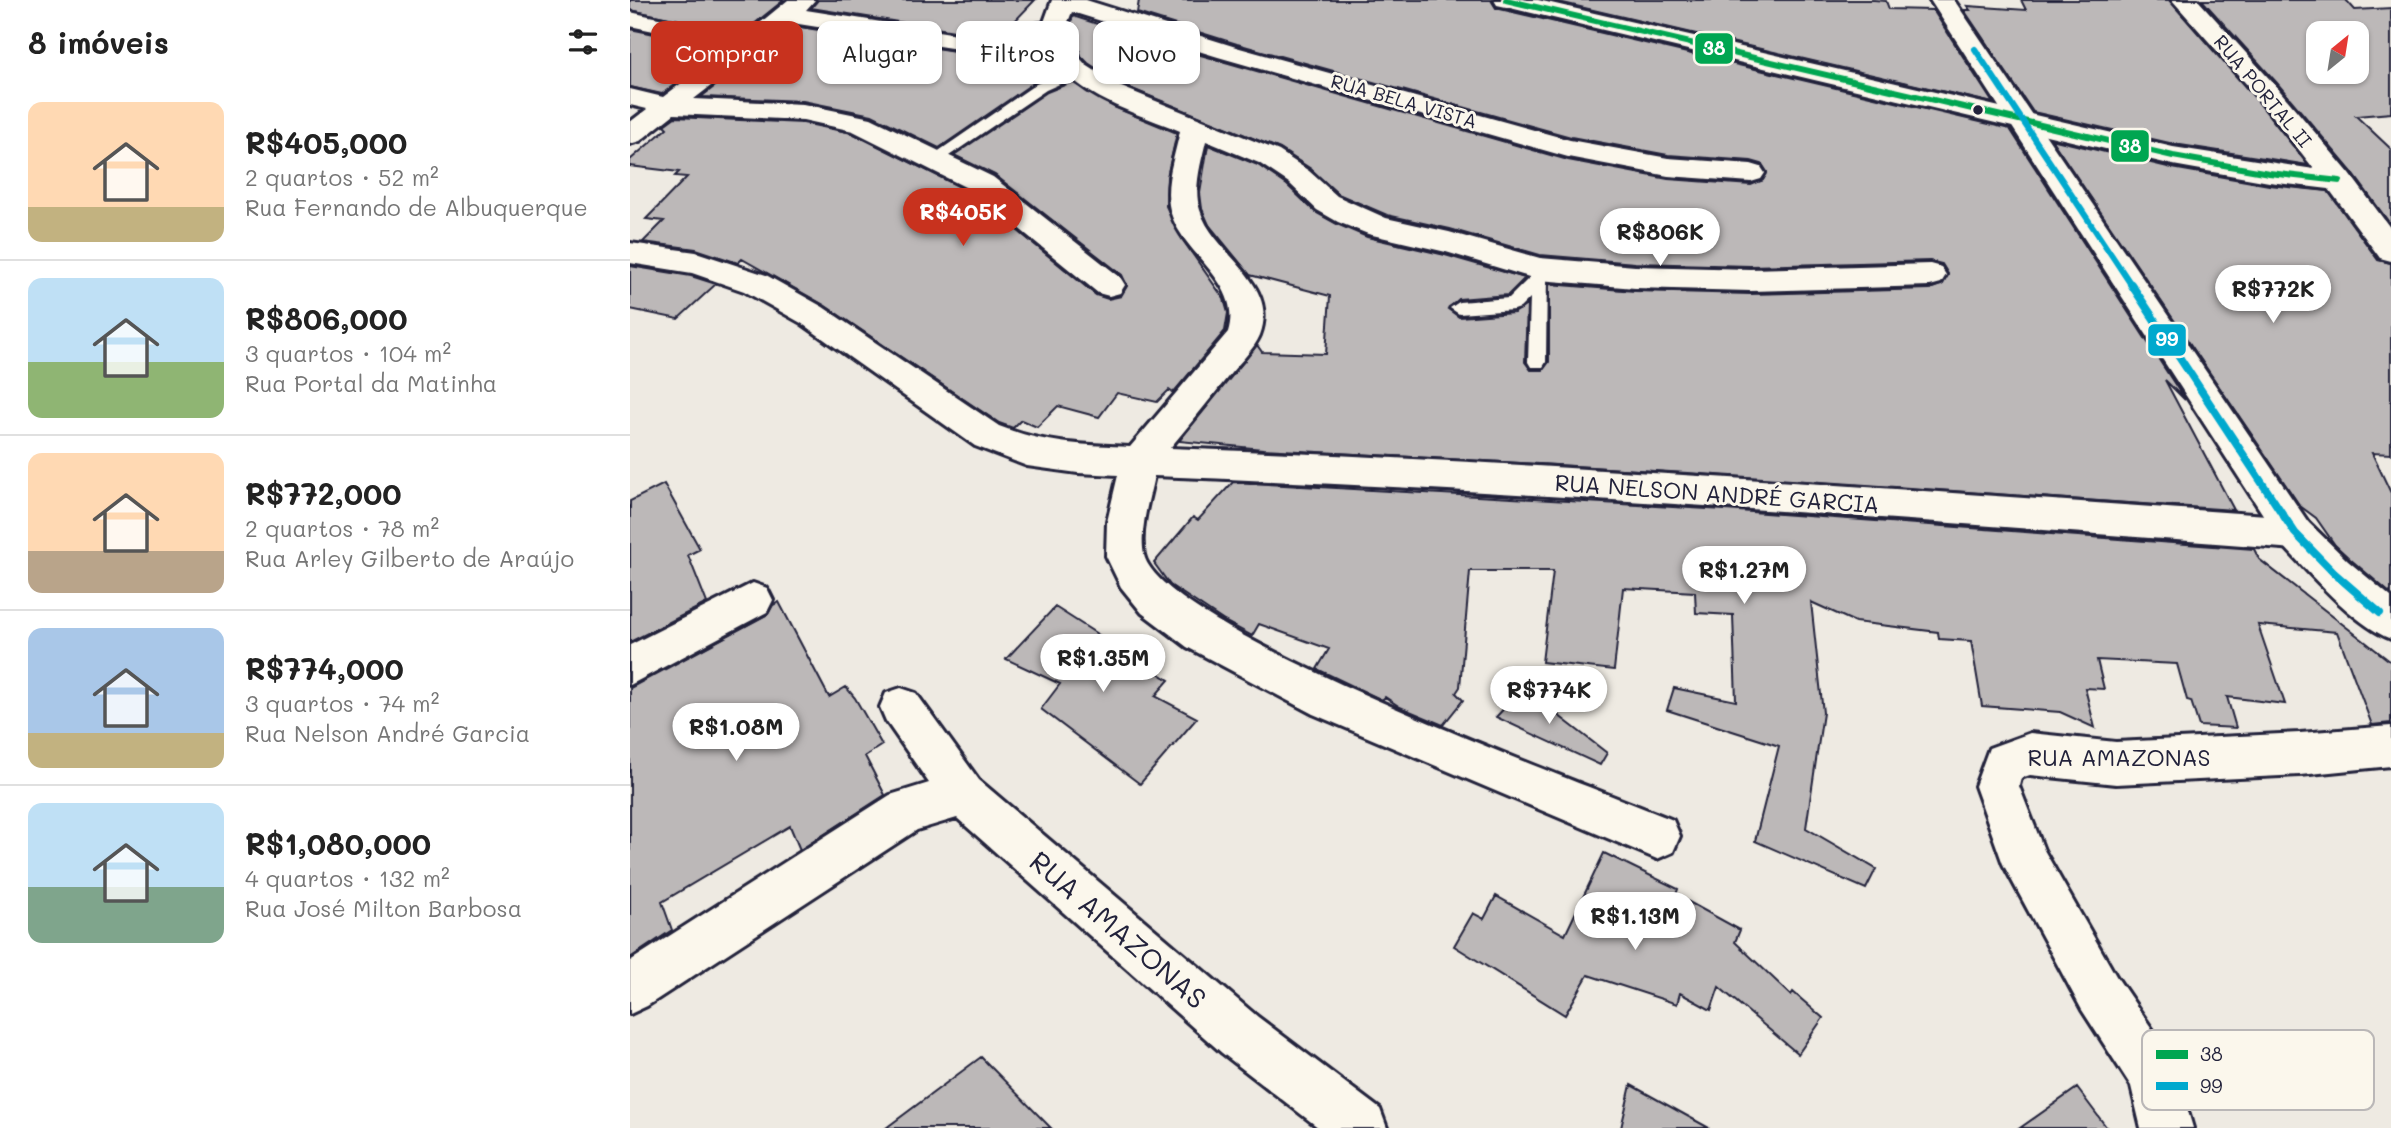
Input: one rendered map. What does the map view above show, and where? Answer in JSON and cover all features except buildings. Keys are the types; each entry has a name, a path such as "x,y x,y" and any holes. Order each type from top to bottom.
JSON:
{"street":[{"path":"1056,21 1064,0"},
{"name":"RUA BELA VISTA","path":"1064,0 1227,52 1568,148 1668,167 1751,173"},
{"path":"1506,0 2173,156 2269,173 2340,181"},
{"path":"1610,23 1624,0"},
{"path":"1942,0 2295,533 2334,573 2391,621"},
{"name":"RUA PORTAL II","path":"2183,0 2233,52 2340,181 2391,251"},
{"path":"778,21 795,7 956,41"},
{"path":"630,19 651,23"},
{"path":"1079,70 1110,92 1269,157 1299,177 1327,203 1349,215 1379,227 1449,242 1539,274 1737,280 1930,275"},
{"path":"630,135 698,84"},
{"path":"630,97 669,106 790,111 831,116 861,124 935,159 992,191 1109,285"},
{"path":"1195,127 1184,186 1184,207 1191,227 1241,291 1246,300 1248,316 1243,336 1139,461 1126,522 1125,556 1135,575 1156,601 1201,634 1328,699 1657,836"},
{"name":"RUA NELSON ANDRÉ GARCIA","path":"630,253 696,263 755,283 812,314 987,436 1027,452 1078,459 1300,468 2295,533"},
{"path":"630,666 753,600"},
{"name":"RUA AMAZONAS","path":"901,707 963,795 1240,1035 1361,1128"},
{"name":"RUA AMAZONAS","path":"2142,1058 2099,993 2026,864 1997,786 2004,763 2030,754 2116,763 2300,754 2391,746"},
{"path":"630,989 906,811 963,795"},
{"name":"RUA AMAZONAS","path":"2162,1110 2166,1128"}],"lane":[{"path":"935,159 1045,84"},
{"path":"1460,308 1514,303 1539,274"},
{"path":"1537,362 1539,274"}],"transit line":[{"name":"38","path":"1506,0 2173,156 2269,173 2340,181"},
{"name":"99","path":"1975,49 2295,533 2334,573 2380,613"}]}
